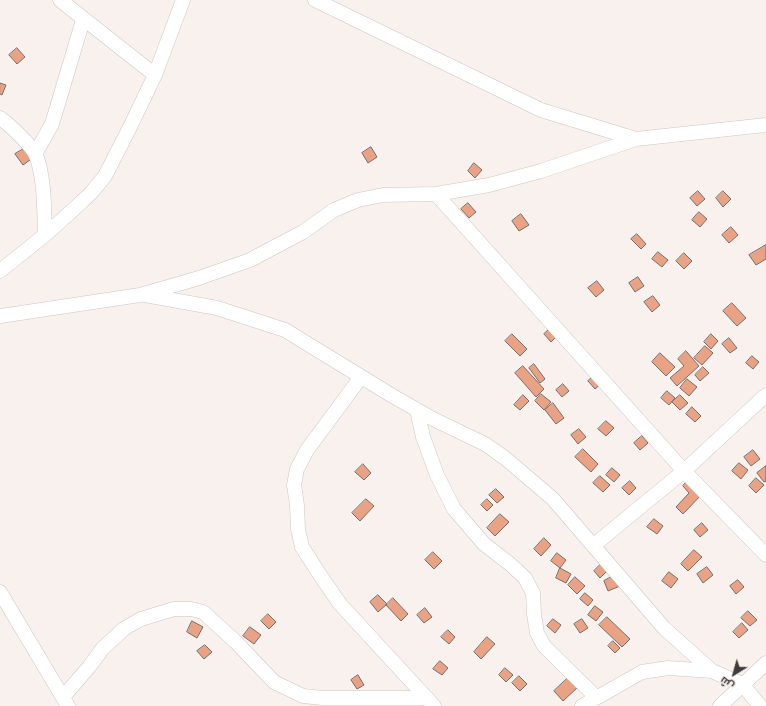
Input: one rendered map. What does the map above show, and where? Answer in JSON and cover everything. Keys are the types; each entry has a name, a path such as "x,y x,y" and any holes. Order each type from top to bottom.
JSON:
{"street":[{"path":"60,0 83,20 155,75"},
{"path":"0,271 45,235 91,193 105,176 155,75 183,0"},
{"path":"315,0 541,110 636,140"},
{"path":"35,154 52,124 83,20"},
{"path":"0,118 13,128 35,154 44,196 45,235"},
{"path":"0,316 140,295 199,278 250,260 303,232 334,210 358,200 383,195 436,194 489,185 541,171 636,140 766,125"},
{"path":"436,194 684,471 766,555"},
{"path":"140,295 217,308 285,330 417,410 485,444 505,458 553,499 664,628 712,671 742,684 760,706"},
{"path":"361,377 307,450 297,469 294,485 297,505 298,530 302,547 340,604 431,702"},
{"path":"594,545 684,471 766,395"},
{"path":"417,410 423,437 437,474 454,509 484,544 510,564 525,578 533,593 534,614 538,633 544,646 596,697"},
{"path":"0,592 66,702 103,648 125,628 141,619 174,609 190,609 203,612 236,642 274,682 302,696 431,702"},
{"path":"720,706 766,663"},
{"path":"582,706 642,672 668,668 712,671"}],"building":[{"path":"17,48 25,57 17,64 9,55"},
{"path":"0,83 6,85 2,95 0,94"},
{"path":"27,147 34,157 23,165 15,154"},
{"path":"371,147 377,157 368,163 362,153"},
{"path":"474,163 482,170 475,178 468,171"},
{"path":"698,191 705,199 697,206 690,198"},
{"path":"723,191 731,199 723,207 716,198"},
{"path":"468,203 476,212 469,218 461,209"},
{"path":"699,212 707,219 700,227 692,220"},
{"path":"521,214 529,225 519,231 512,221"},
{"path":"731,227 738,235 729,243 722,235"},
{"path":"637,234 646,244 641,249 631,239"},
{"path":"766,245 766,259 756,265 749,255"},
{"path":"658,252 668,260 662,267 652,259"},
{"path":"684,253 692,261 684,269 676,261"},
{"path":"638,277 644,286 635,292 629,283"},
{"path":"597,281 604,290 596,297 588,288"},
{"path":"653,296 660,305 652,312 644,302"},
{"path":"732,303 746,318 737,326 723,311"},
{"path":"551,328 558,335 551,342 544,334"},
{"path":"512,334 527,349 520,356 505,341"},
{"path":"711,334 718,341 711,349 704,342"},
{"path":"729,338 737,348 730,353 722,344"},
{"path":"705,346 713,353 702,365 694,358"},
{"path":"686,351 699,366 677,386 670,378 684,366 678,359"},
{"path":"660,353 675,367 666,376 652,362"},
{"path":"752,356 759,362 753,369 746,363"},
{"path":"534,364 545,379 540,383 529,368"},
{"path":"523,366 544,389 536,397 515,373"},
{"path":"703,367 709,373 700,381 695,375"},
{"path":"595,375 602,383 595,389 588,381"},
{"path":"687,379 697,387 689,396 680,388"},
{"path":"563,384 569,391 562,397 556,390"},
{"path":"667,391 675,398 669,405 661,398"},
{"path":"541,394 551,402 544,410 535,401"},
{"path":"523,395 529,401 520,410 514,405"},
{"path":"680,395 688,403 680,410 672,402"},
{"path":"553,403 564,418 556,424 545,410"},
{"path":"692,407 701,416 695,422 686,414"},
{"path":"606,421 614,428 606,436 598,429"},
{"path":"579,429 586,437 578,444 571,435"},
{"path":"642,436 648,443 640,450 634,443"},
{"path":"583,449 598,464 591,472 575,457"},
{"path":"753,450 760,459 751,466 744,457"},
{"path":"739,463 748,470 741,479 732,471"},
{"path":"363,464 371,473 364,480 355,472"},
{"path":"766,466 766,481 764,482 757,473"},
{"path":"612,468 620,475 614,482 606,475"},
{"path":"600,476 610,485 603,492 593,483"},
{"path":"690,478 704,492 683,514 676,507 689,493 683,486"},
{"path":"756,478 764,485 756,493 749,486"},
{"path":"630,481 636,488 629,495 622,488"},
{"path":"496,489 504,497 497,503 489,495"},
{"path":"366,499 374,506 360,521 352,513"},
{"path":"487,499 493,505 487,511 481,505"},
{"path":"500,514 509,522 495,536 487,528"},
{"path":"654,519 663,526 657,534 647,527"},
{"path":"702,523 708,530 700,537 694,530"},
{"path":"544,538 551,545 541,556 534,549"},
{"path":"694,550 702,557 688,571 681,564"},
{"path":"433,552 442,561 434,569 425,560"},
{"path":"557,553 566,560 560,568 551,561"},
{"path":"603,562 609,569 600,578 594,571"},
{"path":"707,567 713,575 703,583 697,574"},
{"path":"560,568 571,574 566,583 556,578"},
{"path":"669,572 678,579 671,588 662,581"},
{"path":"615,575 620,586 608,591 604,581"},
{"path":"575,577 585,586 577,594 568,585"},
{"path":"738,580 744,587 736,594 730,586"},
{"path":"585,593 593,600 588,606 580,599"},
{"path":"378,595 387,604 378,612 370,602"},
{"path":"393,598 408,614 401,621 386,605"},
{"path":"595,606 603,612 596,621 588,615"},
{"path":"425,608 432,617 424,623 417,615"},
{"path":"748,611 757,620 750,626 741,618"},
{"path":"268,614 276,622 269,629 261,621"},
{"path":"607,617 630,639 622,647 599,625"},
{"path":"553,619 561,625 555,633 547,626"},
{"path":"582,619 588,628 580,633 574,624"},
{"path":"192,621 203,627 197,638 187,632"},
{"path":"742,623 748,630 739,638 733,632"},
{"path":"250,627 261,635 254,644 243,636"},
{"path":"448,630 455,637 449,644 441,637"},
{"path":"487,637 495,644 481,659 474,652"},
{"path":"613,641 620,648 615,653 608,646"},
{"path":"205,645 212,652 204,659 197,651"},
{"path":"440,661 448,668 442,675 433,669"},
{"path":"505,668 513,675 506,682 499,675"},
{"path":"358,675 364,685 357,689 351,680"},
{"path":"519,676 527,684 520,691 512,683"},
{"path":"569,677 578,687 563,701 554,691"}]}
